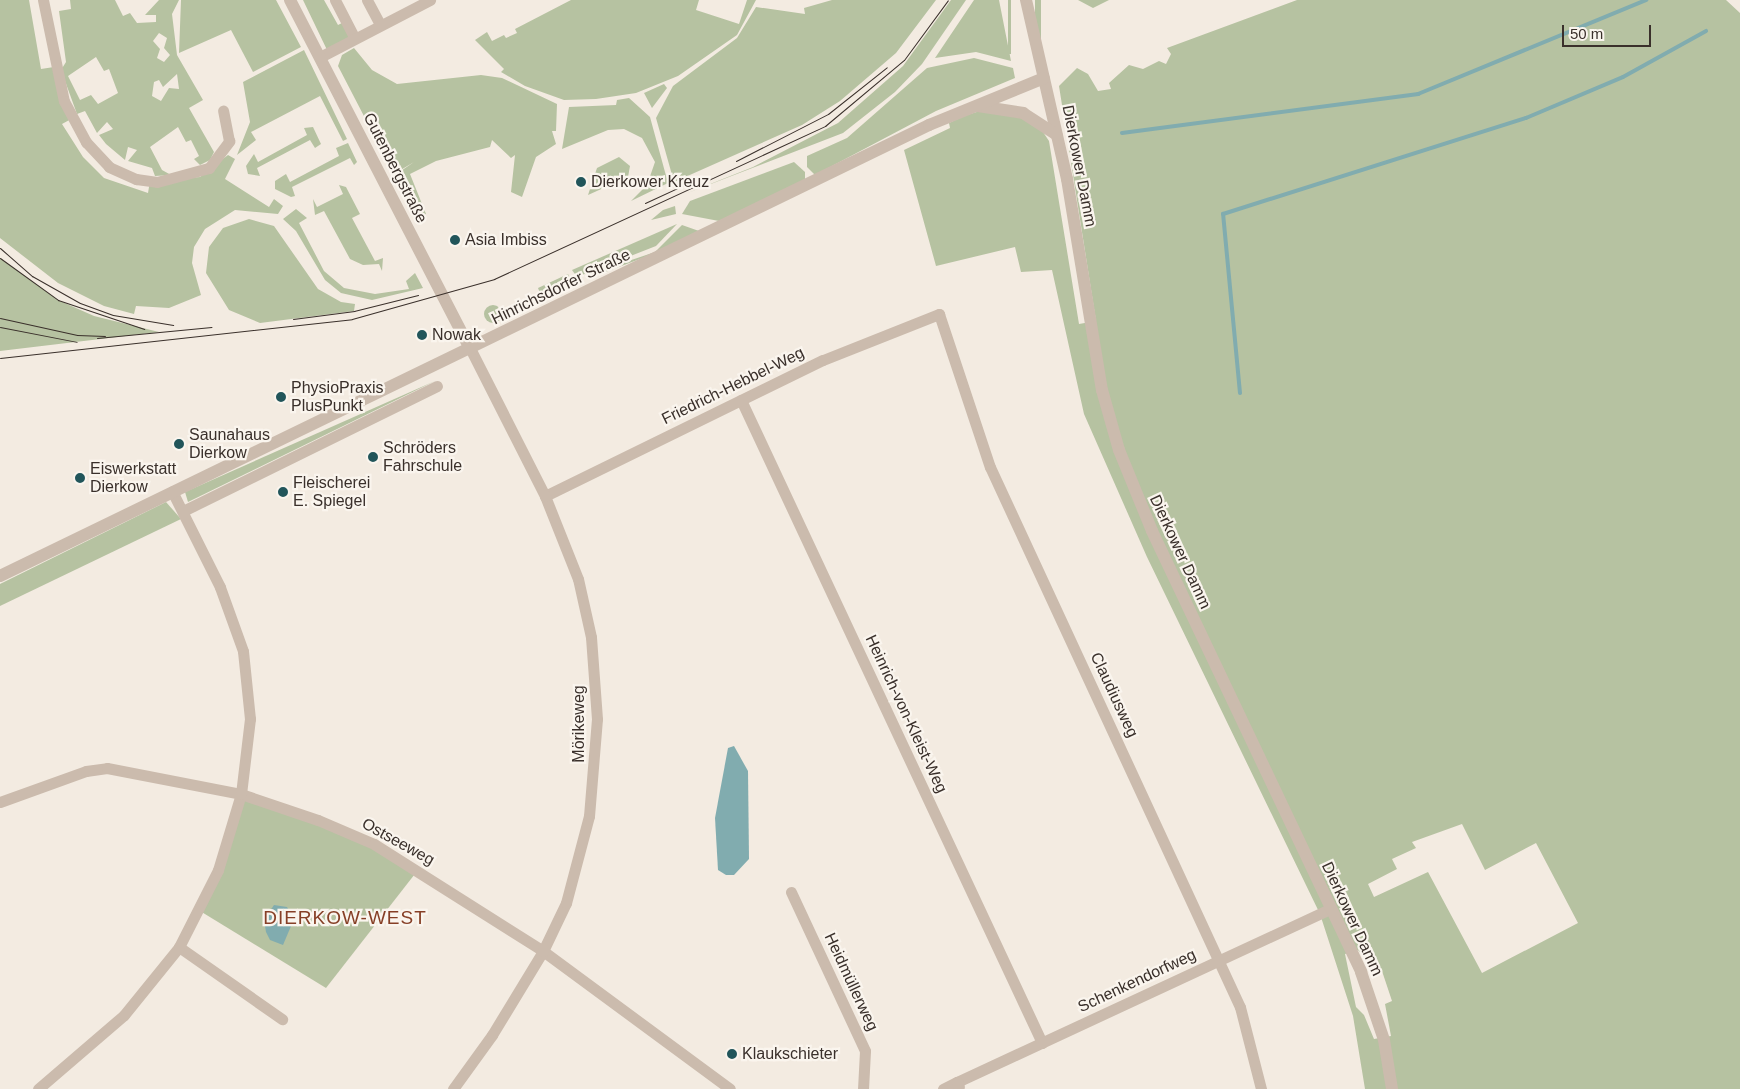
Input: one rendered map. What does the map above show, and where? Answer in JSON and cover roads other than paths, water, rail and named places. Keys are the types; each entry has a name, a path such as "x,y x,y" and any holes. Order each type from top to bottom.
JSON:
{"street":[{"path":"43,0 64,100 86,142 109,166 136,179 157,182 209,168 229,141 224,111"},
{"name":"Gutenbergstraße","path":"290,0 471,350"},
{"path":"335,0 354,36"},
{"path":"367,0 379,23"},
{"path":"320,57 379,23 430,0"},
{"name":"Dierkower Damm","path":"1026,0 1057,135 1102,390 1128,476 1330,909 1374,1008 1392,1089"},
{"name":"Hinrichsdorfer Straße","path":"0,576 172,491 471,350 973,106 1044,78"},
{"name":"Hinrichsdorfer Straße","path":"973,106 1006,107 1031,117 1057,135"},
{"name":"Friedrich-Hebbel-Weg","path":"545,496 873,337 939,314"},
{"name":"Claudiusweg","path":"939,314 990,467 1240,1007 1261,1089"},
{"name":"Mörikeweg","path":"453,1089 543,950 579,862 595,770 597,720 591,637 578,578 545,496 471,350"},
{"path":"183,511 437,386"},
{"name":"Heinrich-von-Kleist-Weg","path":"741,400 1042,1043"},
{"path":"38,1089 124,1015 179,947 218,870 241,794 250,719 243,651 220,587 172,491"},
{"name":"Ostseeweg","path":"0,802 86,771 107,768 241,794 374,844 543,950 730,1089"},
{"name":"Heidmüllerweg","path":"791,892 865,1051 863,1089"},
{"name":"Schenkendorfweg","path":"943,1089 959,1086 1042,1043 1330,909"},
{"path":"179,947 282,1019"}],"water":[{"path":"734,746 748,771 749,859 734,875 726,875 718,870 715,818 728,748"},
{"path":"274,905 287,907 294,919 283,945 270,940 266,932 264,920"}],"waterway":[{"path":"1122,133 1418,94 1646,0"},
{"path":"1240,393 1223,214 1526,118 1623,77 1706,31"}],"tram line":[{"path":"0,358 352,319 494,279 825,126 904,60 948,0"},
{"path":"736,161 828,114 887,67"},
{"path":"645,203 697,179"},
{"path":"0,248 32,276 80,303 113,315 173,325"},
{"path":"0,258 58,300 144,329"},
{"path":"293,319 354,311 418,295"},
{"path":"0,318 77,335 105,336"},
{"path":"0,327 77,342"},
{"path":"97,338 211,327"}],"place":[{"name":"Dierkower Kreuz","path":"581,182"},
{"name":"Asia Imbiss","path":"455,240"},
{"name":"Nowak","path":"422,335"},
{"name":"PhysioPraxis PlusPunkt","path":"281,397"},
{"name":"Saunahaus Dierkow","path":"179,444"},
{"name":"Schröders Fahrschule","path":"373,457"},
{"name":"Eiswerkstatt Dierkow","path":"80,478"},
{"name":"Fleischerei E. Spiegel","path":"283,492"},
{"name":"Klaukschieter","path":"732,1054"}],"district":[{"name":"DIERKOW-WEST","path":"345,918"}]}
